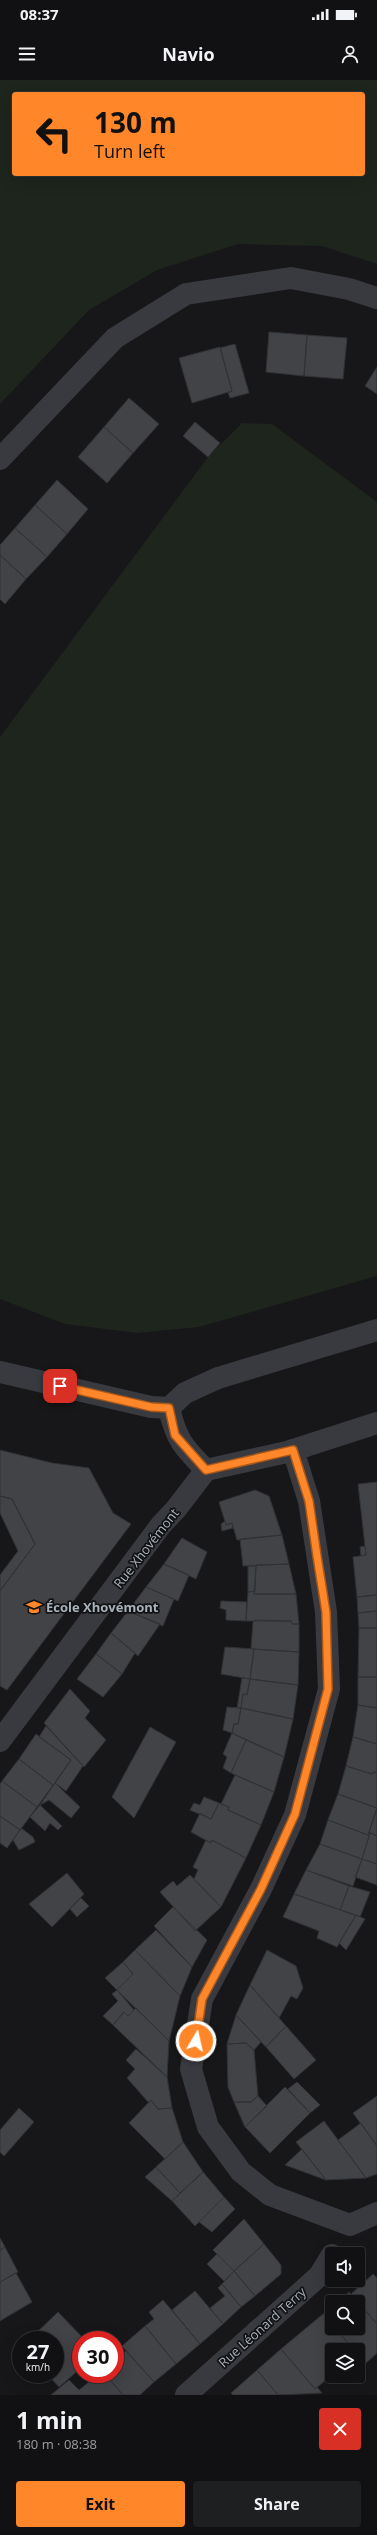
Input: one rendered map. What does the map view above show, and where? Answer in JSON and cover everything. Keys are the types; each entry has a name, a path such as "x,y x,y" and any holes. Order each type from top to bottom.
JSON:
{"street":[{"path":"0,459 115,338 186,294 291,278 349,289 377,298"},
{"path":"0,1372 151,1407 169,1408 185,1392 218,1378 377,1330"},
{"path":"169,1408 175,1435 206,1470 293,1450 377,1423"},
{"path":"293,1450 310,1508 326,1612 328,1689 295,1814 261,1889 202,1999 191,2069 208,2127 241,2172 270,2194 350,2225 377,2213"},
{"name":"Rue Xhovémont","path":"0,1740 162,1525 206,1470"},
{"name":"Rue Léonard Terry","path":"336,2247 350,2225"},
{"name":"Rue Léonard Terry","path":"186,2395 319,2276 325,2266"}],"shaded area":[{"path":"0,80 377,80 377,264 322,246 238,244 157,270 89,310 0,404"},
{"path":"242,423 272,424 377,502 377,1276 199,1327 137,1333 65,1324 0,1299 0,737 208,457"}],"building":[{"path":"269,332 307,335 304,376 266,372"},
{"path":"307,335 347,338 343,379 304,376"},
{"path":"235,344 249,393 230,398 228,393 232,391 220,348"},
{"path":"220,347 232,391 192,403 179,358"},
{"path":"377,367 377,394 365,386"},
{"path":"129,398 159,424 133,453 104,427"},
{"path":"195,422 220,443 208,457 183,436"},
{"path":"104,427 133,453 107,483 78,457"},
{"path":"57,480 88,509 67,534 35,505"},
{"path":"35,505 67,534 47,557 15,528"},
{"path":"15,528 47,557 26,579 0,555 0,545"},
{"path":"0,555 26,579 5,604 0,599"},
{"name":"École Xhovémont","path":"0,1450 52,1463 89,1468 113,1513 131,1524 7,1690 0,1686 0,1591 35,1544 12,1499 0,1496"},
{"path":"377,1482 377,1595 357,1597 353,1557 366,1555 358,1484"},
{"path":"255,1490 269,1496 282,1535 237,1540 232,1523 226,1525 219,1502"},
{"path":"0,1496 12,1499 35,1544 0,1591 0,1575 18,1551 0,1513"},
{"path":"225,1521 226,1525 232,1523 233,1528 222,1531 221,1524"},
{"path":"282,1535 289,1564 243,1566 240,1539"},
{"path":"182,1538 207,1552 196,1579 164,1564"},
{"path":"365,1546 366,1555 361,1556 360,1547"},
{"path":"164,1564 189,1575 178,1601 146,1587"},
{"path":"289,1564 296,1594 254,1594 256,1565"},
{"path":"248,1566 256,1566 255,1591 248,1592"},
{"path":"146,1587 174,1599 163,1626 128,1611"},
{"path":"255,1591 254,1594 296,1594 299,1624 292,1624 291,1621 246,1621 248,1592"},
{"path":"377,1595 377,1611 358,1613 357,1597"},
{"path":"221,1601 247,1602 246,1621 226,1620 226,1610 220,1608"},
{"path":"128,1611 160,1624 138,1656 111,1633"},
{"path":"377,1611 377,1628 359,1628 358,1613"},
{"path":"255,1620 291,1621 292,1624 299,1624 299,1652 251,1649 253,1622"},
{"path":"359,1628 377,1628 377,1677 358,1677"},
{"path":"111,1633 135,1653 122,1674 96,1654"},
{"path":"225,1647 254,1649 250,1679 221,1674"},
{"path":"254,1649 299,1652 298,1685 250,1679"},
{"path":"96,1654 122,1674 103,1697 77,1679"},
{"path":"358,1677 377,1677 377,1708 358,1705"},
{"path":"242,1678 250,1679 247,1695 243,1694 241,1708 237,1708"},
{"path":"250,1679 298,1685 293,1719 241,1708 243,1694 247,1695"},
{"path":"70,1689 90,1711 85,1718 106,1740 84,1767 44,1723"},
{"path":"358,1705 377,1708 377,1744 353,1737"},
{"path":"227,1707 241,1708 238,1724 234,1724 232,1733 223,1730"},
{"path":"241,1708 293,1719 284,1757 232,1733 234,1724 238,1724"},
{"path":"46,1726 83,1766 66,1791 55,1783 71,1760 39,1737"},
{"path":"150,1727 176,1742 134,1818 112,1797"},
{"path":"232,1733 246,1740 231,1773 223,1768 227,1757 223,1754"},
{"path":"36,1734 71,1760 53,1785 19,1759"},
{"path":"353,1737 377,1744 377,1773 373,1772 372,1774 346,1766"},
{"path":"246,1740 284,1757 274,1792 231,1773"},
{"path":"19,1759 53,1785 37,1807 2,1781"},
{"path":"346,1766 372,1774 373,1772 377,1773 377,1808 338,1794"},
{"path":"235,1775 274,1792 261,1825 228,1810 229,1807 221,1804"},
{"path":"2,1781 37,1807 20,1830 0,1816 0,1784"},
{"path":"55,1783 80,1807 71,1818 49,1800 40,1805"},
{"path":"338,1794 377,1808 368,1835 328,1820"},
{"path":"204,1797 219,1803 211,1819 190,1810 194,1803 200,1805"},
{"path":"219,1803 229,1807 228,1810 261,1825 246,1858 212,1840 211,1843 191,1832 200,1813 211,1819"},
{"path":"40,1805 62,1826 58,1830 50,1823 45,1831 30,1817"},
{"path":"377,1809 377,1836 369,1832"},
{"path":"0,1816 20,1830 7,1848 0,1843"},
{"path":"328,1820 368,1835 370,1833 362,1859 320,1844"},
{"path":"21,1828 33,1837 35,1842 19,1850 13,1840"},
{"path":"370,1833 377,1836 377,1864 362,1859"},
{"path":"206,1840 211,1843 212,1840 246,1858 221,1907 194,1879 198,1870 193,1867"},
{"path":"320,1844 362,1859 353,1886 306,1870"},
{"path":"362,1859 377,1864 377,1885 355,1877"},
{"path":"306,1870 349,1886 340,1910 294,1894"},
{"path":"67,1873 84,1894 52,1927 29,1904"},
{"path":"190,1875 221,1907 195,1931 160,1892 173,1881 177,1886"},
{"path":"349,1886 370,1892 360,1917 340,1910"},
{"path":"294,1894 356,1915 337,1947 317,1938 319,1931 283,1917"},
{"path":"81,1898 89,1906 77,1917 70,1909"},
{"path":"173,1907 207,1940 192,1967 154,1926"},
{"path":"356,1915 365,1919 346,1950 339,1943"},
{"path":"156,1930 192,1967 180,1996 135,1950"},
{"path":"135,1950 180,1996 169,2041 117,1990 133,1974 123,1962"},
{"path":"267,1950 296,1966 303,1988 297,1999 291,1996 279,2018 250,1985"},
{"path":"123,1962 133,1974 117,1990 105,1978"},
{"path":"250,1985 286,2026 266,2047 236,2015"},
{"path":"117,1990 134,2010 128,2016 124,2012 113,2025 103,2016 118,2001 112,1994"},
{"path":"136,2008 169,2041 167,2077 113,2025 124,2012 128,2016"},
{"path":"236,2015 261,2042 254,2050 246,2043 227,2044"},
{"path":"286,2026 316,2060 294,2079 266,2047"},
{"path":"246,2043 254,2050 258,2096 251,2102 234,2102 228,2087 227,2044"},
{"path":"136,2049 167,2077 172,2108 158,2109 151,2100 149,2103 127,2078 135,2069 126,2060"},
{"path":"297,2082 320,2105 310,2113 288,2089"},
{"path":"285,2087 310,2113 270,2153 245,2127"},
{"path":"258,2096 267,2106 245,2127 234,2102 251,2102"},
{"path":"377,2096 377,2146 353,2113"},
{"path":"151,2100 158,2109 172,2108 183,2142 165,2159 129,2123"},
{"path":"19,2108 34,2122 4,2156 0,2152 0,2130"},
{"path":"324,2121 366,2178 326,2180 296,2142"},
{"path":"361,2123 377,2146 377,2174 366,2178 338,2140"},
{"path":"183,2142 203,2172 180,2193 156,2167"},
{"path":"302,2149 326,2180 285,2165"},
{"path":"156,2167 180,2193 172,2201 145,2177"},
{"path":"203,2172 224,2197 195,2226 172,2201"},
{"path":"224,2197 235,2209 212,2232 199,2222"},
{"path":"244,2219 264,2244 234,2271 213,2250"},
{"path":"0,2238 5,2247 0,2250"},
{"path":"264,2244 281,2265 281,2274 255,2296 234,2271"},
{"path":"5,2247 18,2272 0,2282 0,2250"},
{"path":"217,2254 234,2271 224,2281 207,2264"},
{"path":"234,2271 255,2296 241,2307 222,2284"},
{"path":"16,2273 32,2302 0,2321 0,2282"},
{"path":"373,2274 377,2278 377,2324 365,2310 365,2295 351,2294 359,2287 365,2287 365,2281"},
{"path":"222,2284 241,2307 223,2324 210,2308 225,2296 218,2288"},
{"path":"195,2291 223,2324 200,2344 172,2310"},
{"path":"163,2300 200,2344 176,2364 145,2326 154,2319 149,2312"},
{"path":"365,2310 377,2324 377,2353 365,2364 365,2343 348,2343 341,2335 365,2335"},
{"path":"58,2312 76,2331 72,2331 72,2376 64,2383 64,2331 38,2331"},
{"path":"323,2314 325,2316 325,2335 341,2335 348,2343 325,2343 325,2381 315,2389 281,2349"},
{"path":"145,2326 176,2364 154,2382 124,2348 124,2344"},
{"path":"281,2349 315,2389 317,2387 322,2393 278,2395 257,2370"},
{"path":"126,2351 154,2382 140,2395 123,2395 113,2383 124,2383 124,2353"},
{"path":"257,2370 278,2395 233,2395 231,2393"},
{"path":"69,2380 79,2390 88,2383 113,2383 123,2395 51,2395"},
{"path":"55,2383 64,2383 59,2387"}],"place":[{"name":"École Xhovémont","path":"34,1607"}],"route":[{"path":"60,1386 151,1407 169,1408 175,1435 189,1453 206,1470 293,1450 309,1501 326,1612 328,1689 317,1737 295,1814 261,1889 202,1999 196,2041"}]}
